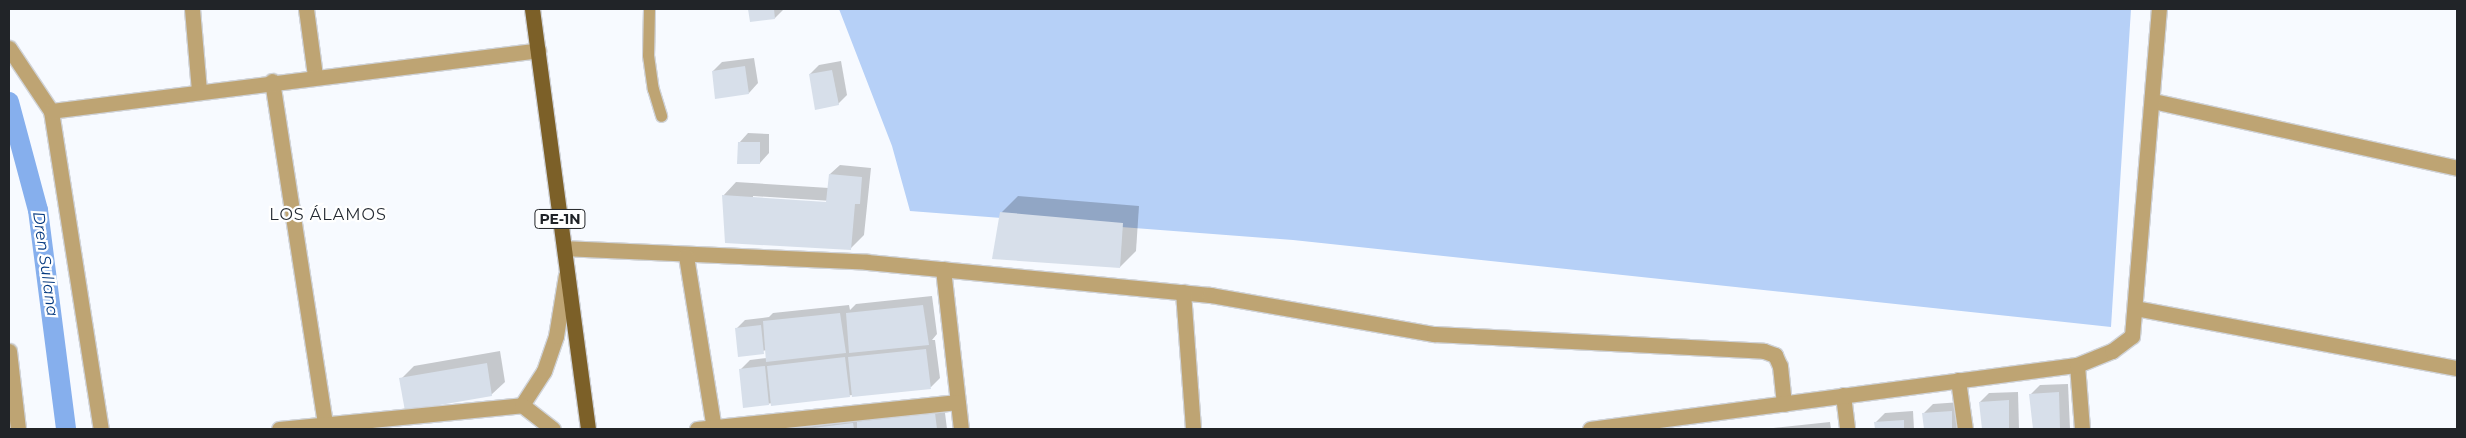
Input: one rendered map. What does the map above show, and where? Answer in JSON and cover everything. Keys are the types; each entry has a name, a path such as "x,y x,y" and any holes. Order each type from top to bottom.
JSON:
{"main road":[{"name":"PE-1N","path":"532,9 588,429"}],"street":[{"path":"192,9 199,91"},
{"path":"306,9 314,76"},
{"path":"1590,429 2077,365 2112,351 2132,336 2159,9"},
{"path":"9,48 51,111 101,429"},
{"path":"51,111 314,76 538,50"},
{"path":"272,82 325,423"},
{"path":"2152,101 2457,168"},
{"path":"564,248 686,256 867,262 943,268 1183,292 1434,334 1764,351 1775,354 1780,366 1784,404"},
{"path":"686,256 714,428"},
{"path":"943,268 961,429"},
{"path":"522,406 544,371 556,336 567,271"},
{"path":"1183,292 1193,429"},
{"path":"2135,308 2457,368"},
{"path":"9,351 18,429"},
{"path":"2077,365 2082,429"},
{"path":"1958,380 1965,429"},
{"path":"1843,395 1847,429"},
{"path":"697,429 958,402"},
{"path":"278,429 325,423 360,425 522,406 552,429"}],"lane":[{"path":"649,9 648,55 653,89 661,116"}],"shaded area":[{"path":"839,9 2131,9 2111,327 1293,240 910,211 892,146"}],"building":[{"path":"748,9 774,9 775,19 750,22"},
{"path":"745,66 749,94 715,99 712,71"},
{"path":"832,70 839,105 815,110 809,74"},
{"path":"738,142 760,142 760,164 737,164"},
{"path":"829,174 862,177 860,204 855,204 851,250 725,243 722,195 826,202"},
{"path":"1000,212 1123,223 1120,268 992,259"},
{"path":"923,305 929,345 849,353 846,313"},
{"path":"840,313 846,353 766,362 763,321"},
{"path":"761,325 764,354 738,357 735,328"},
{"path":"926,349 931,389 852,397 848,357"},
{"path":"845,357 850,397 771,406 767,366"},
{"path":"487,363 492,396 405,411 399,378"},
{"path":"765,366 769,405 743,408 739,369"},
{"path":"2059,392 2060,429 2033,429 2029,394"},
{"path":"2009,400 2009,429 1982,429 1979,402"},
{"path":"1952,411 1952,429 1924,429 1922,413"},
{"path":"935,413 937,429 857,429 857,421"},
{"path":"1904,420 1904,429 1875,429 1874,422"},
{"path":"853,423 854,429 813,428"}],"waterway":[{"name":"Dren Sullana","path":"9,102 38,210 66,429"}],"district":[{"name":"LOS ÁLAMOS","path":"328,215"}]}
